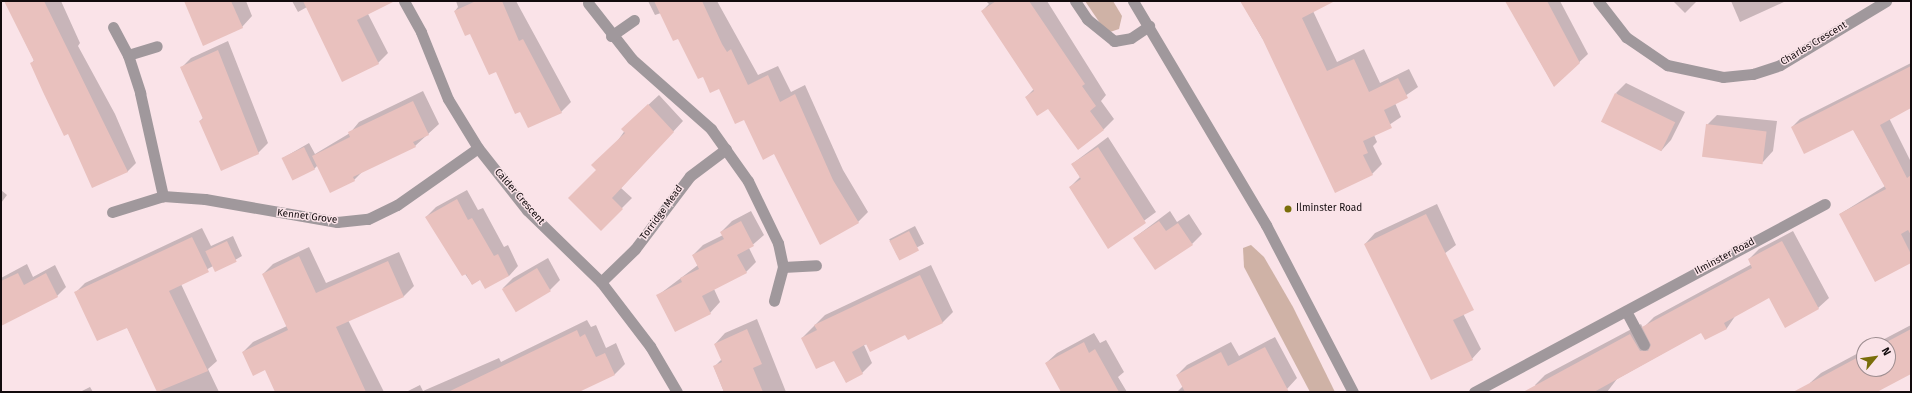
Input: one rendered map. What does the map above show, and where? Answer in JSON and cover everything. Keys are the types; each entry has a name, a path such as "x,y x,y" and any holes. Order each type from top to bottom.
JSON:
{"street":[{"name":"Calder Crescent","path":"404,1 422,32 448,99 478,148 527,210 602,282 650,346 677,392"},
{"path":"1075,1 1086,19 1114,41 1132,38 1149,26"},
{"path":"1133,1 1266,225 1353,392"},
{"name":"Charles Crescent","path":"1598,1 1626,37 1661,62 1723,77 1753,74 1780,65 1886,1"},
{"path":"588,2 612,36 632,59 691,108 726,149 763,207 783,267 774,301"},
{"path":"612,36 634,20"},
{"path":"112,27 128,55 164,196"},
{"path":"128,55 157,46"},
{"name":"Kennet Grove","path":"112,212 164,196 205,199 337,222 368,219 397,205 478,148"},
{"name":"Torridge Mead","path":"602,282 636,249 690,176 726,149"},
{"name":"Ilminster Road","path":"1474,392 1825,204"},
{"path":"783,267 816,265"},
{"path":"1626,311 1644,345"}],"shaded area":[{"path":"1085,1 1113,1 1122,16 1119,29 1110,32 1104,29"},
{"path":"1251,245 1264,257 1293,307 1335,392 1310,392 1244,267 1243,248"}],"building":[{"path":"4,1 44,1 128,172 92,188 68,134 64,136 43,92 30,63 34,61"},
{"path":"184,1 231,1 243,28 203,46"},
{"path":"303,1 395,1 357,20 379,64 342,82"},
{"path":"476,1 502,1 519,41 523,39 562,113 528,128 520,112 515,114 496,72 489,75 470,34 465,36 454,11"},
{"path":"654,1 702,1 722,44 727,52 731,49 748,85 768,75 780,102 795,94 833,180 859,223 820,245 774,154 763,160 744,120 735,124 719,89 710,93 703,77 698,79 678,39 673,41"},
{"path":"996,1 1029,1 1085,84 1082,86 1096,106 1090,111 1104,130 1078,150 1048,109 1037,116 1025,97 1034,91 981,11"},
{"path":"1240,1 1335,1 1302,18 1327,71 1354,59 1369,92 1398,78 1408,98 1384,110 1392,128 1363,141 1368,153 1363,155 1373,175 1335,193 1262,38"},
{"path":"1505,1 1547,1 1580,63 1554,87"},
{"path":"218,50 259,154 221,171 199,121 203,119 180,67"},
{"path":"1911,66 1911,108 1880,125 1907,178 1911,175 1911,235 1908,230 1901,234 1911,254 1911,263 1875,282 1839,214 1886,189 1853,130 1804,154 1791,127"},
{"path":"1615,93 1675,122 1661,151 1601,122"},
{"path":"413,101 429,135 413,142 416,147 353,177 355,181 330,193 312,156 350,137 348,132"},
{"path":"648,104 674,132 612,198 623,209 601,231 568,198 596,170 591,165 625,133 621,129"},
{"path":"1706,124 1767,131 1763,164 1702,157"},
{"path":"304,147 315,169 292,180 282,158"},
{"path":"1098,147 1146,223 1108,249 1069,187 1081,179 1071,164"},
{"path":"457,199 468,220 472,218 494,256 498,254 509,276 485,289 480,280 472,285 466,274 462,276 425,217"},
{"path":"1426,214 1474,310 1453,320 1473,360 1431,380 1364,244"},
{"path":"741,221 754,246 737,255 747,273 702,296 711,314 675,332 656,295 682,282 680,278 699,269 692,255 724,239 720,232"},
{"path":"1159,221 1166,231 1178,223 1193,245 1155,270 1133,238"},
{"path":"909,231 919,251 899,261 889,241"},
{"path":"192,237 209,272 169,291 208,371 157,392 127,328 97,341 74,292"},
{"path":"227,241 237,262 215,272 205,251"},
{"path":"1782,241 1819,309 1785,328 1769,298 1724,323 1727,329 1705,340 1701,333 1594,392 1523,392 1630,334 1640,351 1648,351 1651,345 1642,327 1752,268 1748,259"},
{"path":"299,256 316,293 388,261 404,297 336,327 366,392 275,392 265,370 253,376 242,352 288,330 262,274"},
{"path":"537,268 551,291 516,312 502,289"},
{"path":"18,273 24,285 46,273 58,297 1,326 1,281"},
{"path":"920,275 943,323 908,340 905,335 870,352 866,344 852,352 863,374 846,383 834,361 816,369 801,338 817,330 814,325"},
{"path":"747,329 762,364 753,368 763,392 724,392 713,366 722,362 714,344"},
{"path":"1911,329 1911,374 1877,392 1793,392 1856,358 1856,377 1896,377 1896,337"},
{"path":"577,330 580,337 585,334 596,357 605,353 615,375 579,392 448,392"},
{"path":"1084,342 1089,353 1095,349 1119,392 1061,392 1045,363"},
{"path":"1265,347 1289,392 1185,392 1176,375 1221,352 1228,366"}],"place":[{"name":"Ilminster Road","path":"1288,209"}]}
